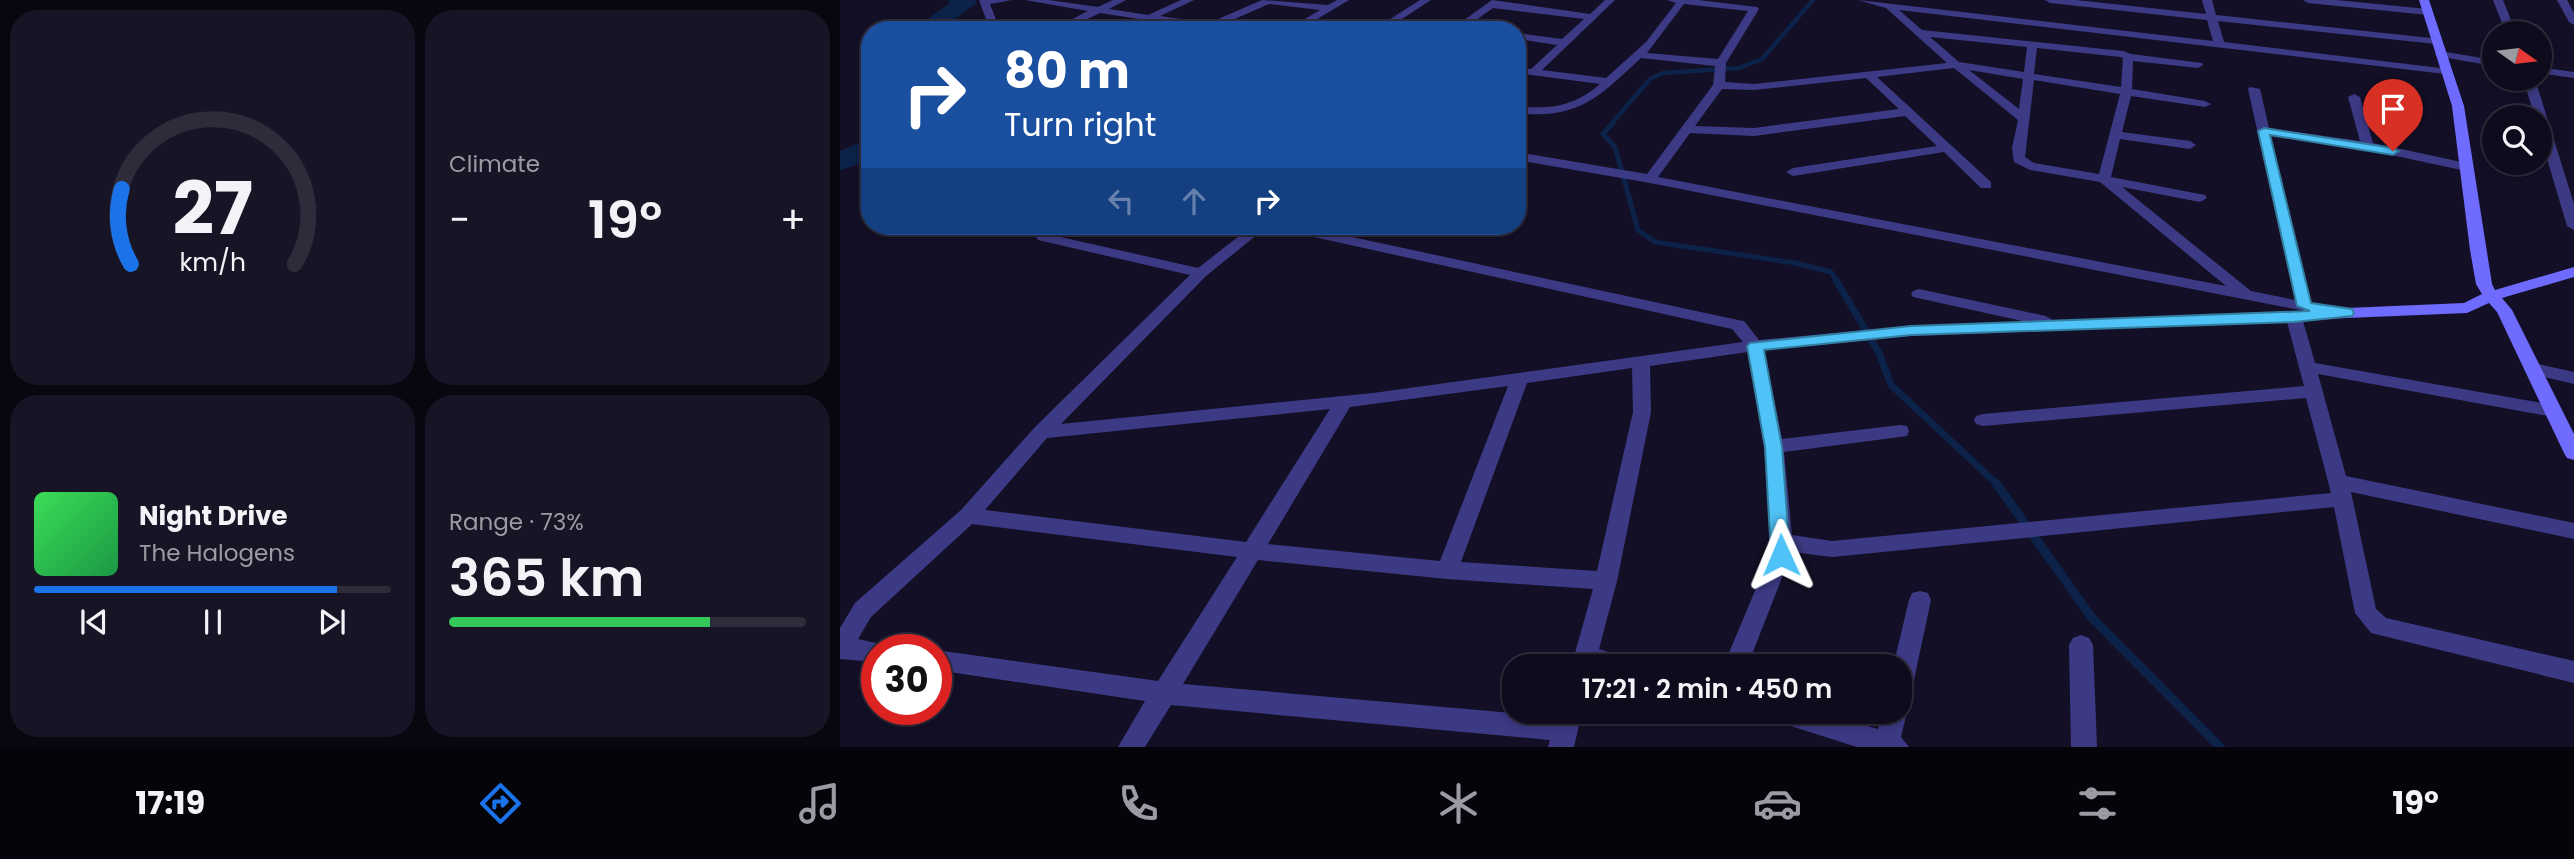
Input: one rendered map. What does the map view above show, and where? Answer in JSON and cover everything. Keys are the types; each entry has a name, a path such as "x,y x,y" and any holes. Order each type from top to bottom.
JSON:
{"main road":[{"path":"2426,6 2458,106 2484,284 2504,310 2574,453"},
{"path":"2347,313 2468,308 2491,296 2574,272"}],"street":[{"path":"992,21 984,0 1007,0"},
{"path":"1030,0 1178,21"},
{"path":"1075,21 1121,0"},
{"path":"1151,17 1189,0"},
{"path":"1307,21 1344,0"},
{"path":"1392,21 1426,0"},
{"path":"1534,72 1610,0"},
{"path":"1863,0 1889,6 1972,12 2445,71"},
{"path":"2050,0 2212,16 2438,47 2482,60"},
{"path":"2207,0 2219,44"},
{"path":"2308,0 2426,6"},
{"path":"2498,0 2506,21"},
{"path":"2562,0 2574,22"},
{"path":"1222,21 1268,1 1330,8"},
{"path":"1526,111 1554,113 1595,95 1640,55 1677,1 1754,9 1721,63 1719,82 1650,179"},
{"path":"1467,21 1494,2 1592,17"},
{"path":"1889,6 1956,65 2024,119"},
{"path":"1920,33 2123,54 2128,57 2198,65"},
{"path":"1526,37 1566,43"},
{"path":"2032,44 2031,76 2018,148 2019,159 2030,166 2200,198"},
{"path":"1640,55 1721,63"},
{"path":"2104,179 2126,93 2128,57"},
{"path":"1719,82 1754,87 1956,65 2204,104"},
{"path":"1526,71 1609,82"},
{"path":"2552,72 2574,75"},
{"path":"1868,75 1986,185"},
{"path":"2254,89 2308,367 2340,490 2366,612 2379,626 2574,672"},
{"path":"2532,91 2574,226"},
{"path":"2354,97 2368,146"},
{"path":"1688,129 1754,132 1906,113"},
{"path":"2264,131 2368,146 2466,167"},
{"path":"2117,135 2190,145"},
{"path":"1793,172 1945,148"},
{"path":"1526,158 1650,179 2247,295 2299,312"},
{"path":"2104,179 2247,295"},
{"path":"861,650 841,648 863,610 968,516 1042,432 1201,273 1250,235"},
{"path":"1323,235 1738,325 1755,346 1774,447 1782,542 1781,555 1740,654"},
{"path":"1043,237 1201,273"},
{"path":"1919,294 2019,313 2063,325"},
{"path":"1042,432 1344,402 1755,346 1911,331 2299,312 2347,313"},
{"path":"1586,654 1606,581 1642,412 1641,362"},
{"path":"2308,367 2553,411"},
{"path":"2533,369 2574,378"},
{"path":"1447,570 1520,379"},
{"path":"1983,419 2314,391"},
{"path":"1131,747 1344,402"},
{"path":"1774,447 1900,431"},
{"path":"1782,542 1832,549 2052,527 2340,490 2574,530"},
{"path":"968,516 1254,551 1447,570 1606,581"},
{"path":"1908,654 1920,600"},
{"path":"2081,645 2084,747"},
{"path":"952,662 1164,693 1565,730"},
{"path":"1820,724 1891,746 1894,724"}],"waterway":[{"path":"938,21 966,3 959,0"},
{"path":"1612,123 1650,79 1663,73 1739,68 1762,59 1813,0"},
{"path":"1614,122 1603,134 1615,147 1638,230 1655,242 1795,263 1831,272 1837,281"},
{"path":"840,161 861,153"},
{"path":"1836,280 1879,353 1891,385 1996,483"},
{"path":"1996,483 2092,618 2220,747"}],"route":[{"path":"1781,555 1774,447 1755,346 1911,331 2347,313 2304,306 2266,150 2264,131 2393,151"}]}
